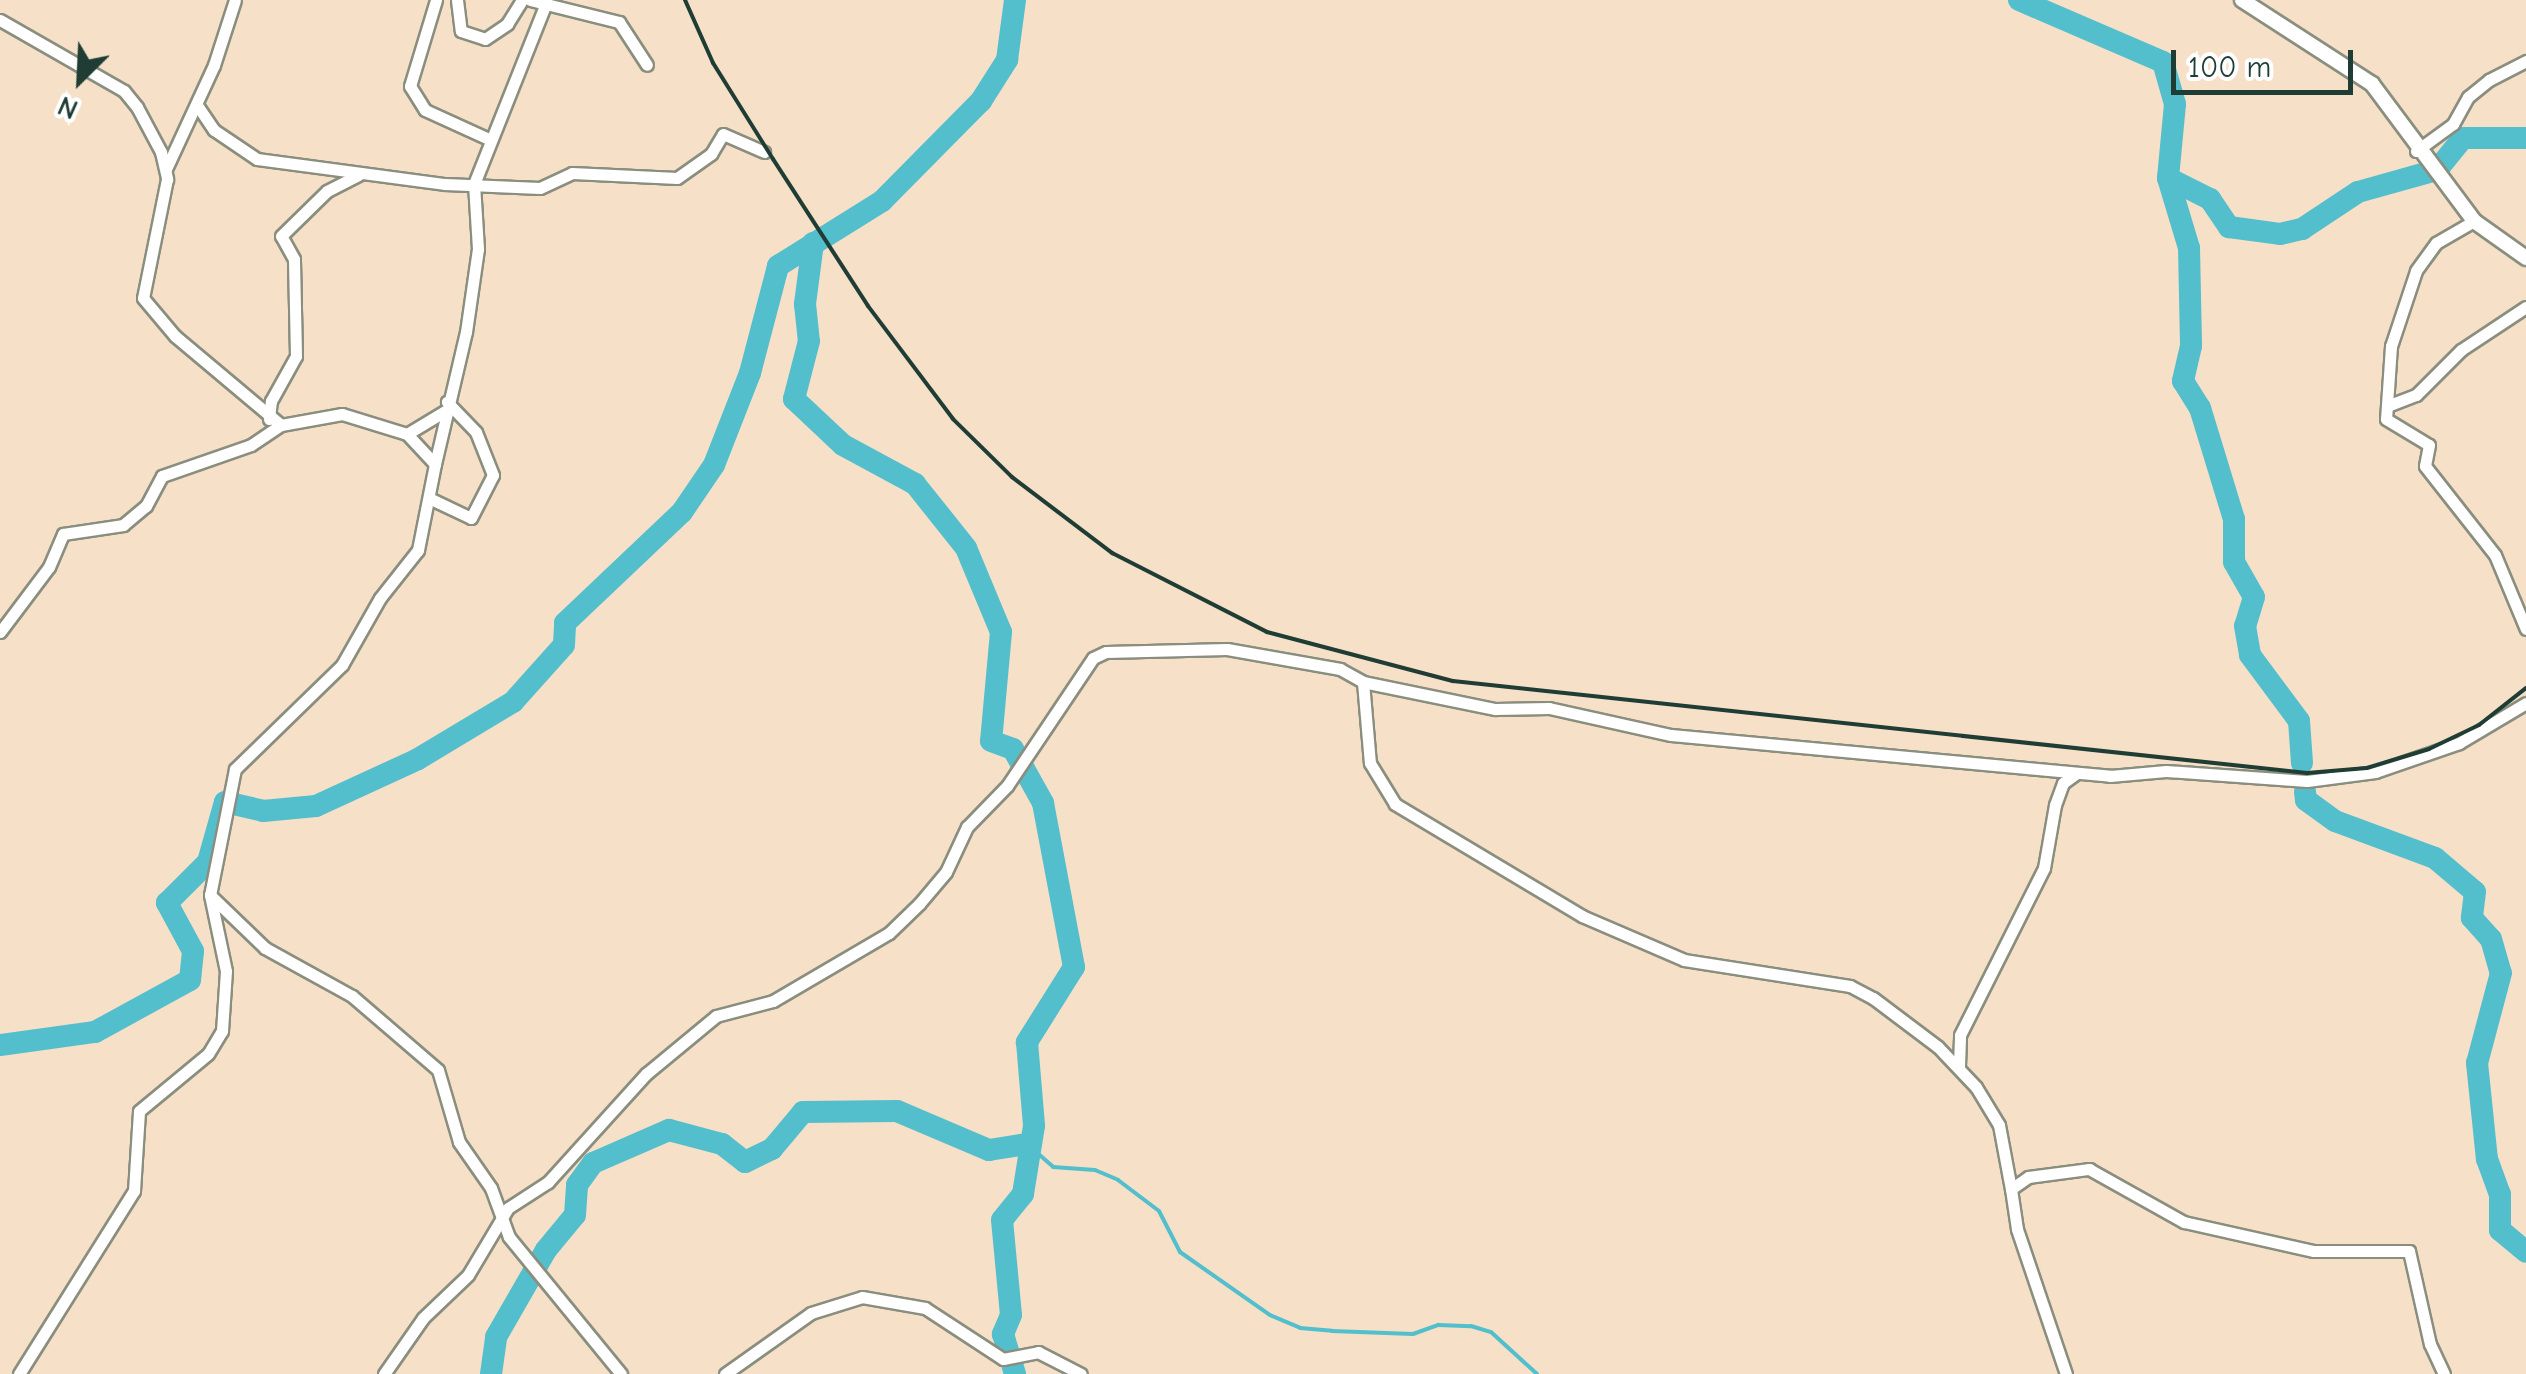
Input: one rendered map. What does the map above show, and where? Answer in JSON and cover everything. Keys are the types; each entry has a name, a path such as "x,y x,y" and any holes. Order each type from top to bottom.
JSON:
{"street":[{"path":"235,0 197,105 166,168 166,198 142,298 275,422"},
{"path":"436,0 410,86 425,110 489,139"},
{"path":"457,0 461,31 485,39 508,24 526,0 618,22 646,65"},
{"path":"2242,0 2354,69 2474,221 2526,258"},
{"path":"19,1374 28,1350 79,1288 134,1191 139,1110 208,1054 222,1031 226,971 210,895 235,768 342,665 380,598 422,543 446,407 466,332 478,249 474,184 546,3"},
{"path":"0,20 124,91 166,168"},
{"path":"2416,152 2446,130 2489,80 2526,61"},
{"path":"197,105 214,130 245,155 362,176 540,188 572,173 677,178 711,154 722,134 764,152"},
{"path":"275,422 271,401 296,356 294,260 281,236 328,190 362,176"},
{"path":"2474,221 2436,243 2416,271 2391,346 2389,424 2413,430 2429,445 2424,466 2495,555 2526,629"},
{"path":"2387,406 2416,395 2461,350 2526,307"},
{"path":"407,434 446,407"},
{"path":"431,499 471,518 494,475 476,432 446,407"},
{"path":"0,632 49,567 63,534 123,526 146,506 162,476 250,445 275,422 342,414 407,434 436,464"},
{"path":"384,1374 423,1318 468,1275 501,1219 548,1182 590,1128 702,1025 773,1002 888,933 946,872 967,827 1008,786 1093,658 1106,652 1228,650 1340,669 1363,682 1764,747 2076,772 2306,782 2358,775 2460,744 2526,702"},
{"path":"1363,682 1370,763 1396,804 1582,916 1684,960 1850,986 1960,1066 1999,1125 2017,1229 2066,1374"},
{"path":"1960,1066 1960,1035 2044,868 2059,794 2076,772"},
{"path":"210,895 265,948 352,996 438,1070 458,1142 492,1188 501,1219 554,1299 620,1374"},
{"path":"2012,1189 2028,1177 2088,1169 2184,1222 2314,1251 2400,1246 2414,1260 2430,1344 2444,1374"},
{"path":"725,1374 811,1313 862,1297 925,1308 1003,1360 1038,1352 1080,1374"}],"waterway":[{"path":"0,1045 95,1032 190,980 193,951 167,903 208,862 225,802 263,811 316,806 418,759 513,702 564,645 565,623 682,512 714,465 750,373 778,266 882,201 981,101 1007,60 1015,0"},
{"path":"2019,0 2163,62 2175,104 2168,178 2189,248 2191,346 2183,381 2200,408 2234,519 2234,562 2254,597 2245,626 2250,655 2299,721 2302,763"},
{"path":"2168,178 2210,199 2229,227 2280,234 2302,229 2358,192 2437,170 2463,138 2526,138"},
{"path":"813,243 805,304 809,341 794,399 843,445 915,484 966,548 1001,632 991,741 1013,749 1043,803 1074,967 1027,1042 1034,1126 1023,1194 1002,1220 1011,1315 1003,1334 1015,1374"},
{"path":"2305,792 2306,800 2335,821 2435,858 2475,892 2472,918 2491,939 2501,973 2477,1063 2487,1159 2500,1194 2500,1230 2526,1252"},
{"path":"491,1374 496,1337 546,1250 575,1215 577,1185 593,1163 669,1130 722,1144 745,1162 772,1149 803,1112 897,1111 989,1150 1027,1144"},
{"path":"1027,1144 1053,1167 1095,1170 1118,1180 1159,1211 1180,1252 1270,1315 1300,1328 1332,1331 1413,1334 1438,1325 1471,1326 1491,1332 1537,1374"}],"railway":[{"path":"685,0 713,63 773,159 868,306 953,419 1012,477 1112,553 1267,632 1453,681 2307,773 2367,768 2429,749 2479,725 2526,688"}]}
